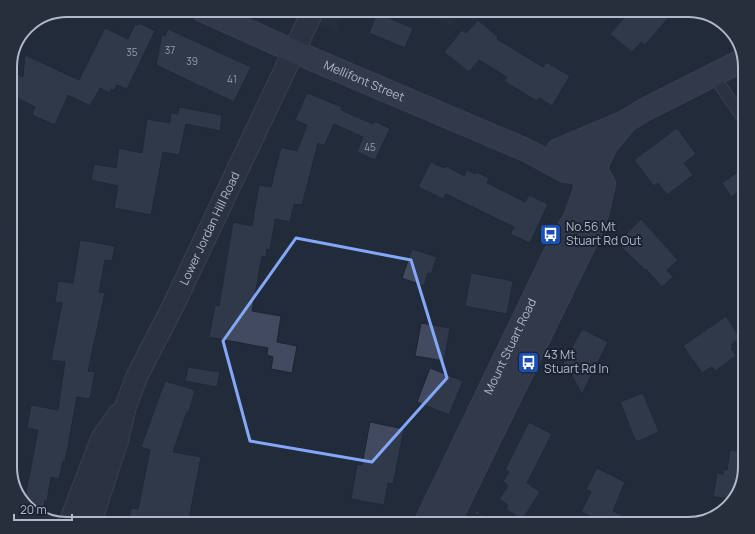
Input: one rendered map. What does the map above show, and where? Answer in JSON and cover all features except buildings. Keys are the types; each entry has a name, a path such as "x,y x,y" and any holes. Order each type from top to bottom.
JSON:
{"street":[{"name":"Mellifont Street","path":"218,17 293,51 526,150 566,171 582,174 596,170 589,159 577,152 560,150 526,150"},
{"name":"Lower Jordan Hill Road","path":"92,517 117,442 126,405 137,376 173,306 310,17"},
{"name":"Mount Stuart Road","path":"428,517 560,243 575,218 585,189 596,170 607,144 626,121 646,109 738,63"},
{"name":"Mellifont Street","path":"560,150 626,121"},
{"name":"Mount Stuart Road","path":"451,517 590,233 598,211 604,184 596,170"},
{"name":"Lower Jordan Hill Road","path":"72,517 102,438 126,405"}],"lane":[{"path":"713,75 738,111"}],"highlighted area":[{"path":"296,238 411,260 447,378 372,462 250,441 223,341"}],"green space":[{"path":"312,17 342,17 338,22 339,34"},
{"path":"430,17 460,17 451,25"}],"place":[{"name":"No.56 Mt Stuart Rd Out","path":"551,234"},
{"name":"43 Mt Stuart Rd In","path":"528,362"}]}
